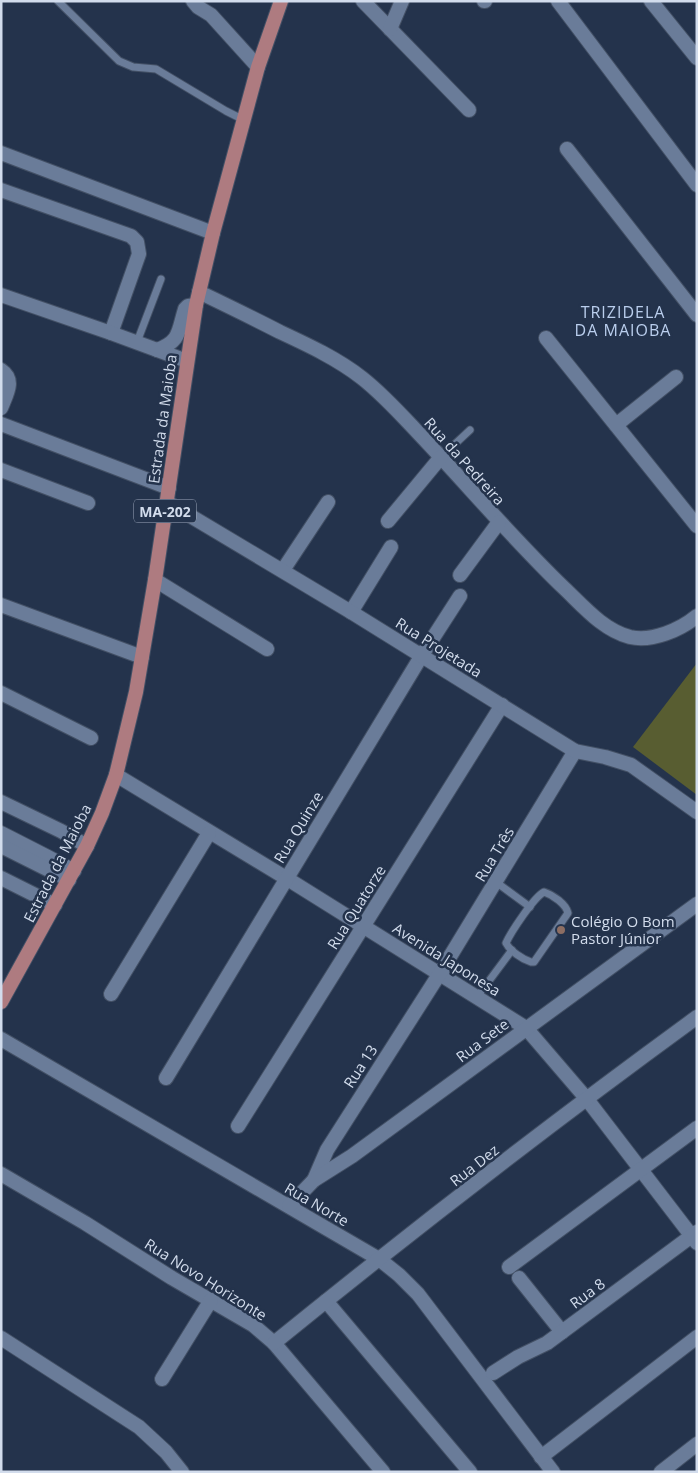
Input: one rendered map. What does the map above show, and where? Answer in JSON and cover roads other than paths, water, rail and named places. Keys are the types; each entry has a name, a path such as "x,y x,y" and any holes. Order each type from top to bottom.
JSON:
{"main road":[{"name":"Estrada da Maioba","path":"1,1002 72,876 102,812 116,775 136,692 155,580 197,298 258,67 281,1"}],"street":[{"path":"193,1 198,7 211,15 258,67"},
{"path":"206,1 211,15"},
{"path":"363,1 469,110"},
{"path":"390,29 402,1"},
{"path":"558,1 697,185"},
{"path":"651,1 697,58"},
{"path":"567,149 697,315"},
{"path":"1,153 213,233"},
{"path":"1,190 131,236 137,242 139,254 111,333"},
{"path":"1,295 187,361"},
{"path":"157,350 167,347 174,341 185,309 197,298"},
{"name":"Rua da Pedreira","path":"197,298 318,350 361,377 381,394 499,522 597,620 631,637 665,634 688,624 697,616"},
{"path":"546,338 697,526"},
{"path":"1,370 8,376 10,384 1,408"},
{"path":"616,425 676,377"},
{"name":"Rua Projetada","path":"1,424 168,495 283,570 575,751 631,765 697,812"},
{"path":"388,521 440,457"},
{"path":"1,470 88,503"},
{"path":"283,570 328,502"},
{"path":"460,575 499,522"},
{"path":"351,612 391,547"},
{"path":"155,580 267,649"},
{"name":"Rua Quinze","path":"166,1078 422,655 460,596"},
{"path":"1,605 142,656"},
{"path":"1,693 91,738"},
{"name":"Rua Quatorze","path":"238,1126 502,705"},
{"name":"Rua Três","path":"440,973 575,751"},
{"name":"Avenida Japonesa","path":"116,775 440,973 526,1028 586,1098 695,1237"},
{"path":"1,802 61,831 87,846"},
{"path":"111,994 209,832"},
{"path":"1,833 48,856 72,876"},
{"path":"1,846 43,867 72,876"},
{"path":"1,878 55,905"},
{"name":"Rua Sete","path":"289,1206 314,1180 352,1156 697,904"},
{"name":"Rua 13","path":"314,1180 326,1150 440,973"},
{"name":"Rua Dez","path":"274,1343 586,1098 697,1018"},
{"name":"Rua Norte","path":"1,1038 289,1206 379,1260 399,1275 418,1294 553,1472"},
{"path":"509,1267 697,1128"},
{"name":"Rua Novo Horizonte","path":"1,1174 253,1325 274,1343 383,1472"},
{"name":"Rua 8","path":"493,1374 518,1357 547,1343 695,1237"},
{"path":"519,1278 562,1332"},
{"path":"162,1379 211,1300"},
{"path":"326,1301 470,1472"},
{"path":"541,1456 697,1337"},
{"path":"1,1338 140,1427 166,1452 182,1472"},
{"path":"661,1472 697,1444"}],"lane":[{"path":"58,1 119,61 133,68 156,69 244,120"},
{"path":"137,342 161,279"},
{"path":"440,457 470,430"},
{"path":"496,882 530,907"},
{"path":"544,892 566,906 568,913 534,962 528,962 507,945 507,939 530,907 544,892"},
{"path":"477,996 512,950"}],"place":[{"name":"Colégio O Bom Pastor Júnior","path":"561,930"}],"district":[{"name":"TRIZIDELA DA MAIOBA","path":"623,321"}]}
